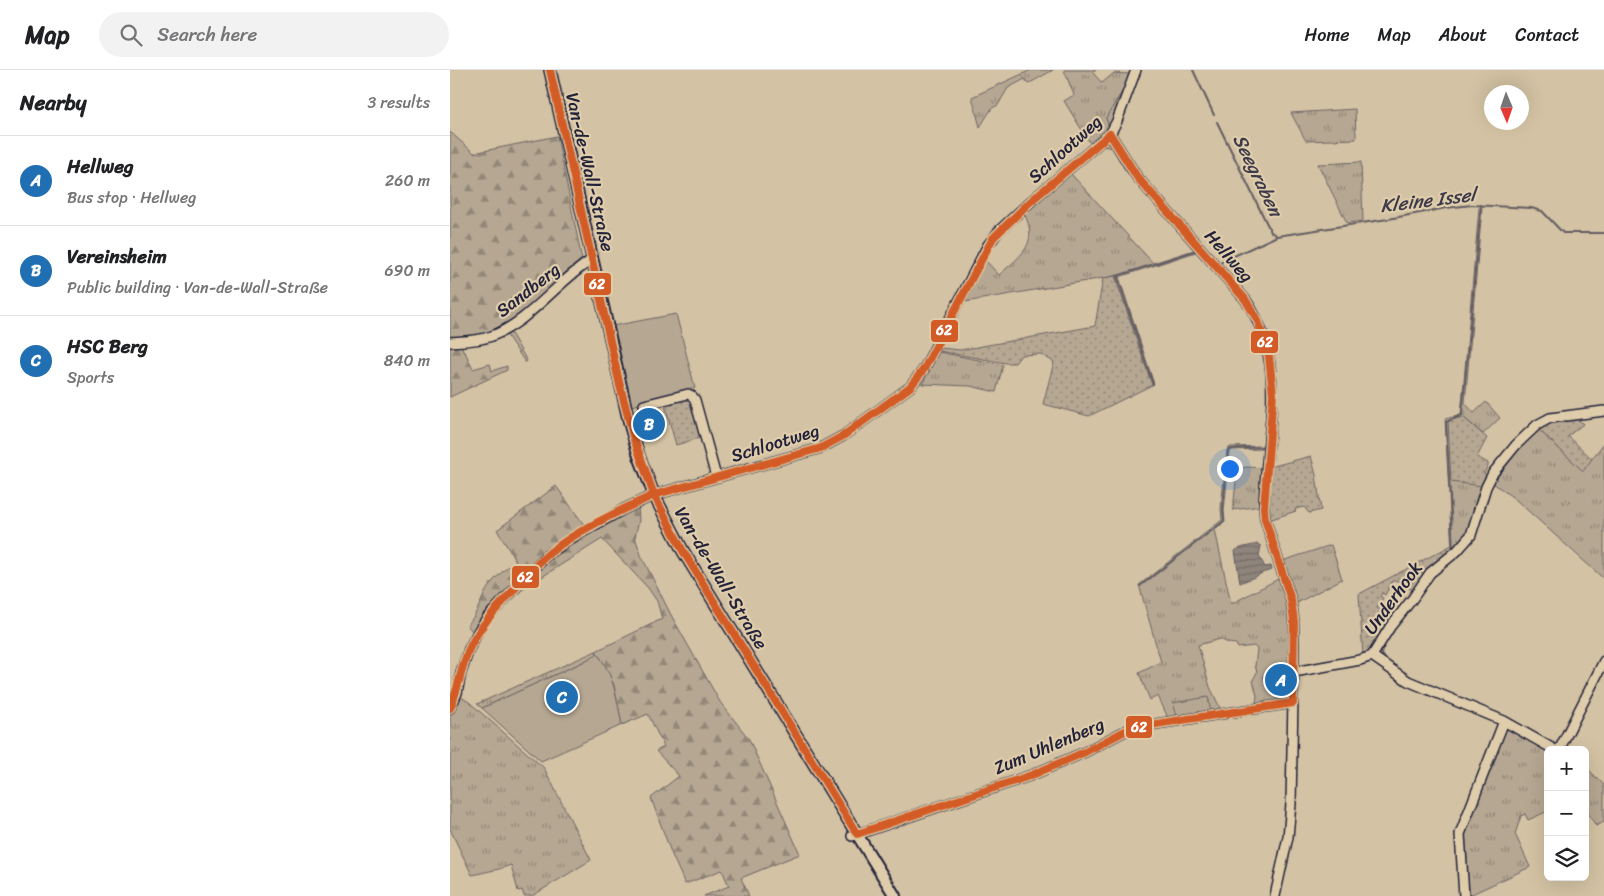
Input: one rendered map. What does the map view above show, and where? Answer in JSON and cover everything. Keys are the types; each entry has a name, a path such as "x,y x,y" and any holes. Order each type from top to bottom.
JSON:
{"main road":[{"name":"Van-de-Wall-Straße","path":"550,70 627,416 639,456 654,495 684,551 855,835 895,896"}],"street":[{"name":"Schlootweg","path":"450,708 457,693 469,649 479,630 487,618 546,556 572,538 624,509 654,495 821,448 843,436 910,387 924,369 993,238 1039,194 1110,134 1117,121 1136,70"},
{"name":"Hellweg","path":"1110,134 1137,178 1244,299 1257,318 1269,354 1273,394 1264,508 1265,519 1291,600 1294,621 1292,783 1288,837 1275,896"},
{"name":"Sandberg","path":"450,342 472,341 492,336 514,324 592,259"},
{"name":"Schlootweg","path":"644,405 688,394 692,396 695,400 716,478"},
{"name":"Underhook","path":"1294,672 1360,660 1372,656 1390,627 1430,573 1457,551 1471,535 1486,487 1493,474 1516,444 1537,425 1550,418 1604,411"},
{"name":"Underhook","path":"1372,656 1408,680 1504,721 1550,746"},
{"name":"Underhook","path":"1559,746 1604,661"},
{"name":"Zum Uhlenberg","path":"855,835 1032,775 1085,752 1125,730 1293,703"},
{"path":"1464,896 1460,834 1504,721"}],"green space":[{"path":"1031,70 1053,70 1028,84 1025,79 1008,88 998,105 992,108 980,127 972,97"},
{"path":"1064,70 1096,70 1093,73 1102,83 1114,73 1129,74 1124,89 1106,118 1109,127 1090,143 1064,101 1074,95"},
{"path":"1124,89 1109,127 1106,118"},
{"path":"1355,109 1356,139 1306,141 1291,113"},
{"path":"450,132 474,153 557,136 582,260 515,318 484,334 462,339 450,339"},
{"path":"1105,140 1109,141 1113,144 1127,169 1244,301 1255,320 1263,340 1268,360 1270,380 1265,464 1262,464 1263,449 1232,450 1230,452 1224,511 1225,522 1215,530 1231,604 1280,578 1287,598 1290,620 1289,699 1285,702 1258,707 1253,680 1257,672 1255,666 1257,649 1254,646 1238,648 1236,644 1220,639 1198,645 1210,687 1222,712 1169,720 1158,696 1150,700 1139,673 1161,662 1139,585 1222,520 1221,508 1227,450 1230,447 1262,446 1263,444 1267,375 1262,341 1256,325 1229,287 1196,252 1119,277 1154,384 1152,385 1115,276 965,302 986,261 999,275 1025,249 1030,234 1025,215 1012,226 1010,224","holes":["1103,146 1112,148 1125,170 1194,250 1153,263 1071,174"]},
{"path":"1361,162 1363,221 1347,223 1318,164"},
{"path":"1479,208 1482,208 1465,403 1474,413 1486,402 1500,418 1483,434 1463,417 1482,486 1471,530 1452,552 1445,419 1461,415"},
{"path":"1115,276 1152,385 1089,416 1043,404 1054,362 1040,354 1021,355 1015,363 1005,363 939,351 941,348 960,350 1095,326 1103,278"},
{"path":"676,314 695,388 629,407 612,326"},
{"path":"509,330 527,361 525,362 504,331"},
{"path":"462,344 463,352 465,352 473,369 490,364 492,371 507,366 507,370 450,397 450,345"},
{"path":"939,352 1003,365 996,392 970,386 922,384"},
{"path":"686,397 692,399 703,437 676,445 664,402"},
{"path":"1574,416 1583,424 1568,436 1592,459 1583,471 1539,430 1552,420"},
{"path":"1463,417 1487,438 1477,457 1488,463 1484,473 1488,477 1482,486 1451,482 1448,421"},
{"path":"1539,430 1583,470 1604,443 1604,579 1515,499 1493,483 1520,448"},
{"path":"1311,456 1321,510 1309,513 1304,507 1269,520 1270,467"},
{"path":"1246,467 1264,468 1260,506 1233,510 1237,472"},
{"path":"556,486 590,533 638,507 639,520 635,537 641,555 671,615 720,702 749,739 800,854 741,878 749,896 704,896 729,886 722,870 685,884 672,855 651,798 679,776 656,751 664,747 648,714 622,725 614,685 596,651 662,619 657,601 648,588 602,539 486,612 473,632 467,625 491,584 516,561 497,530"},
{"path":"1331,545 1342,579 1295,604 1282,561"},
{"path":"1452,545 1452,552 1428,570 1415,591 1402,585 1403,582 1393,580 1385,595 1382,593 1380,596 1383,598 1377,608 1381,610 1375,623 1378,625 1376,629 1383,634 1366,655 1363,656 1359,594"},
{"path":"596,651 597,654 583,662 482,708 477,704"},
{"path":"597,654 611,678 622,725 541,761 482,708 583,662"},
{"path":"461,697 544,768 591,860 532,896 524,896 522,890 518,891 511,865 472,875 450,829 450,716"},
{"path":"1208,697 1211,713 1178,719 1173,703"},
{"path":"1509,727 1544,748 1544,813 1528,820 1525,814 1521,816 1515,834 1530,867 1472,894 1468,894 1462,835 1504,729"},
{"path":"1589,770 1604,785 1604,822 1596,826 1589,815"}],"shaded area":[{"path":"1257,544 1261,546 1259,556 1265,567 1271,566 1272,570 1240,583 1235,551"}],"waterway":[{"name":"Seegraben","path":"1193,70 1214,115"},
{"name":"Seegraben","path":"1217,122 1271,232 1277,236"},
{"path":"1110,143 1130,174"},
{"path":"1021,217 1051,190"},
{"name":"Kleine Issel","path":"1219,263 1277,236 1472,205 1531,208 1542,211 1563,233 1604,233"},
{"path":"1453,550 1446,422 1462,415 1481,205"},
{"path":"1153,384 1117,276 1197,250"},
{"path":"920,383 925,374"},
{"path":"1560,412 1598,408"},
{"path":"1140,586 1224,521 1223,509 1228,451 1265,445"},
{"path":"1259,505 1261,490"},
{"path":"1381,649 1386,661"}],"transit line":[{"name":"62","path":"550,70 620,386 634,439 654,495"},
{"name":"62","path":"1110,134 1137,177 1245,299 1258,321 1269,356 1273,394 1264,508 1265,519 1291,600 1294,621 1293,703 1143,726 1125,731 1085,752 1032,775 857,834 683,551 654,495 821,448 843,436 910,387 924,369 993,238 1031,201 1110,134"},
{"name":"62","path":"450,708 467,654 474,639 494,612 532,570 568,539 654,495"}],"place":[{"name":"Vereinsheim","path":"649,424"},
{"name":"Hellweg","path":"1281,680"},
{"name":"HSC Berg","path":"562,697"}]}
